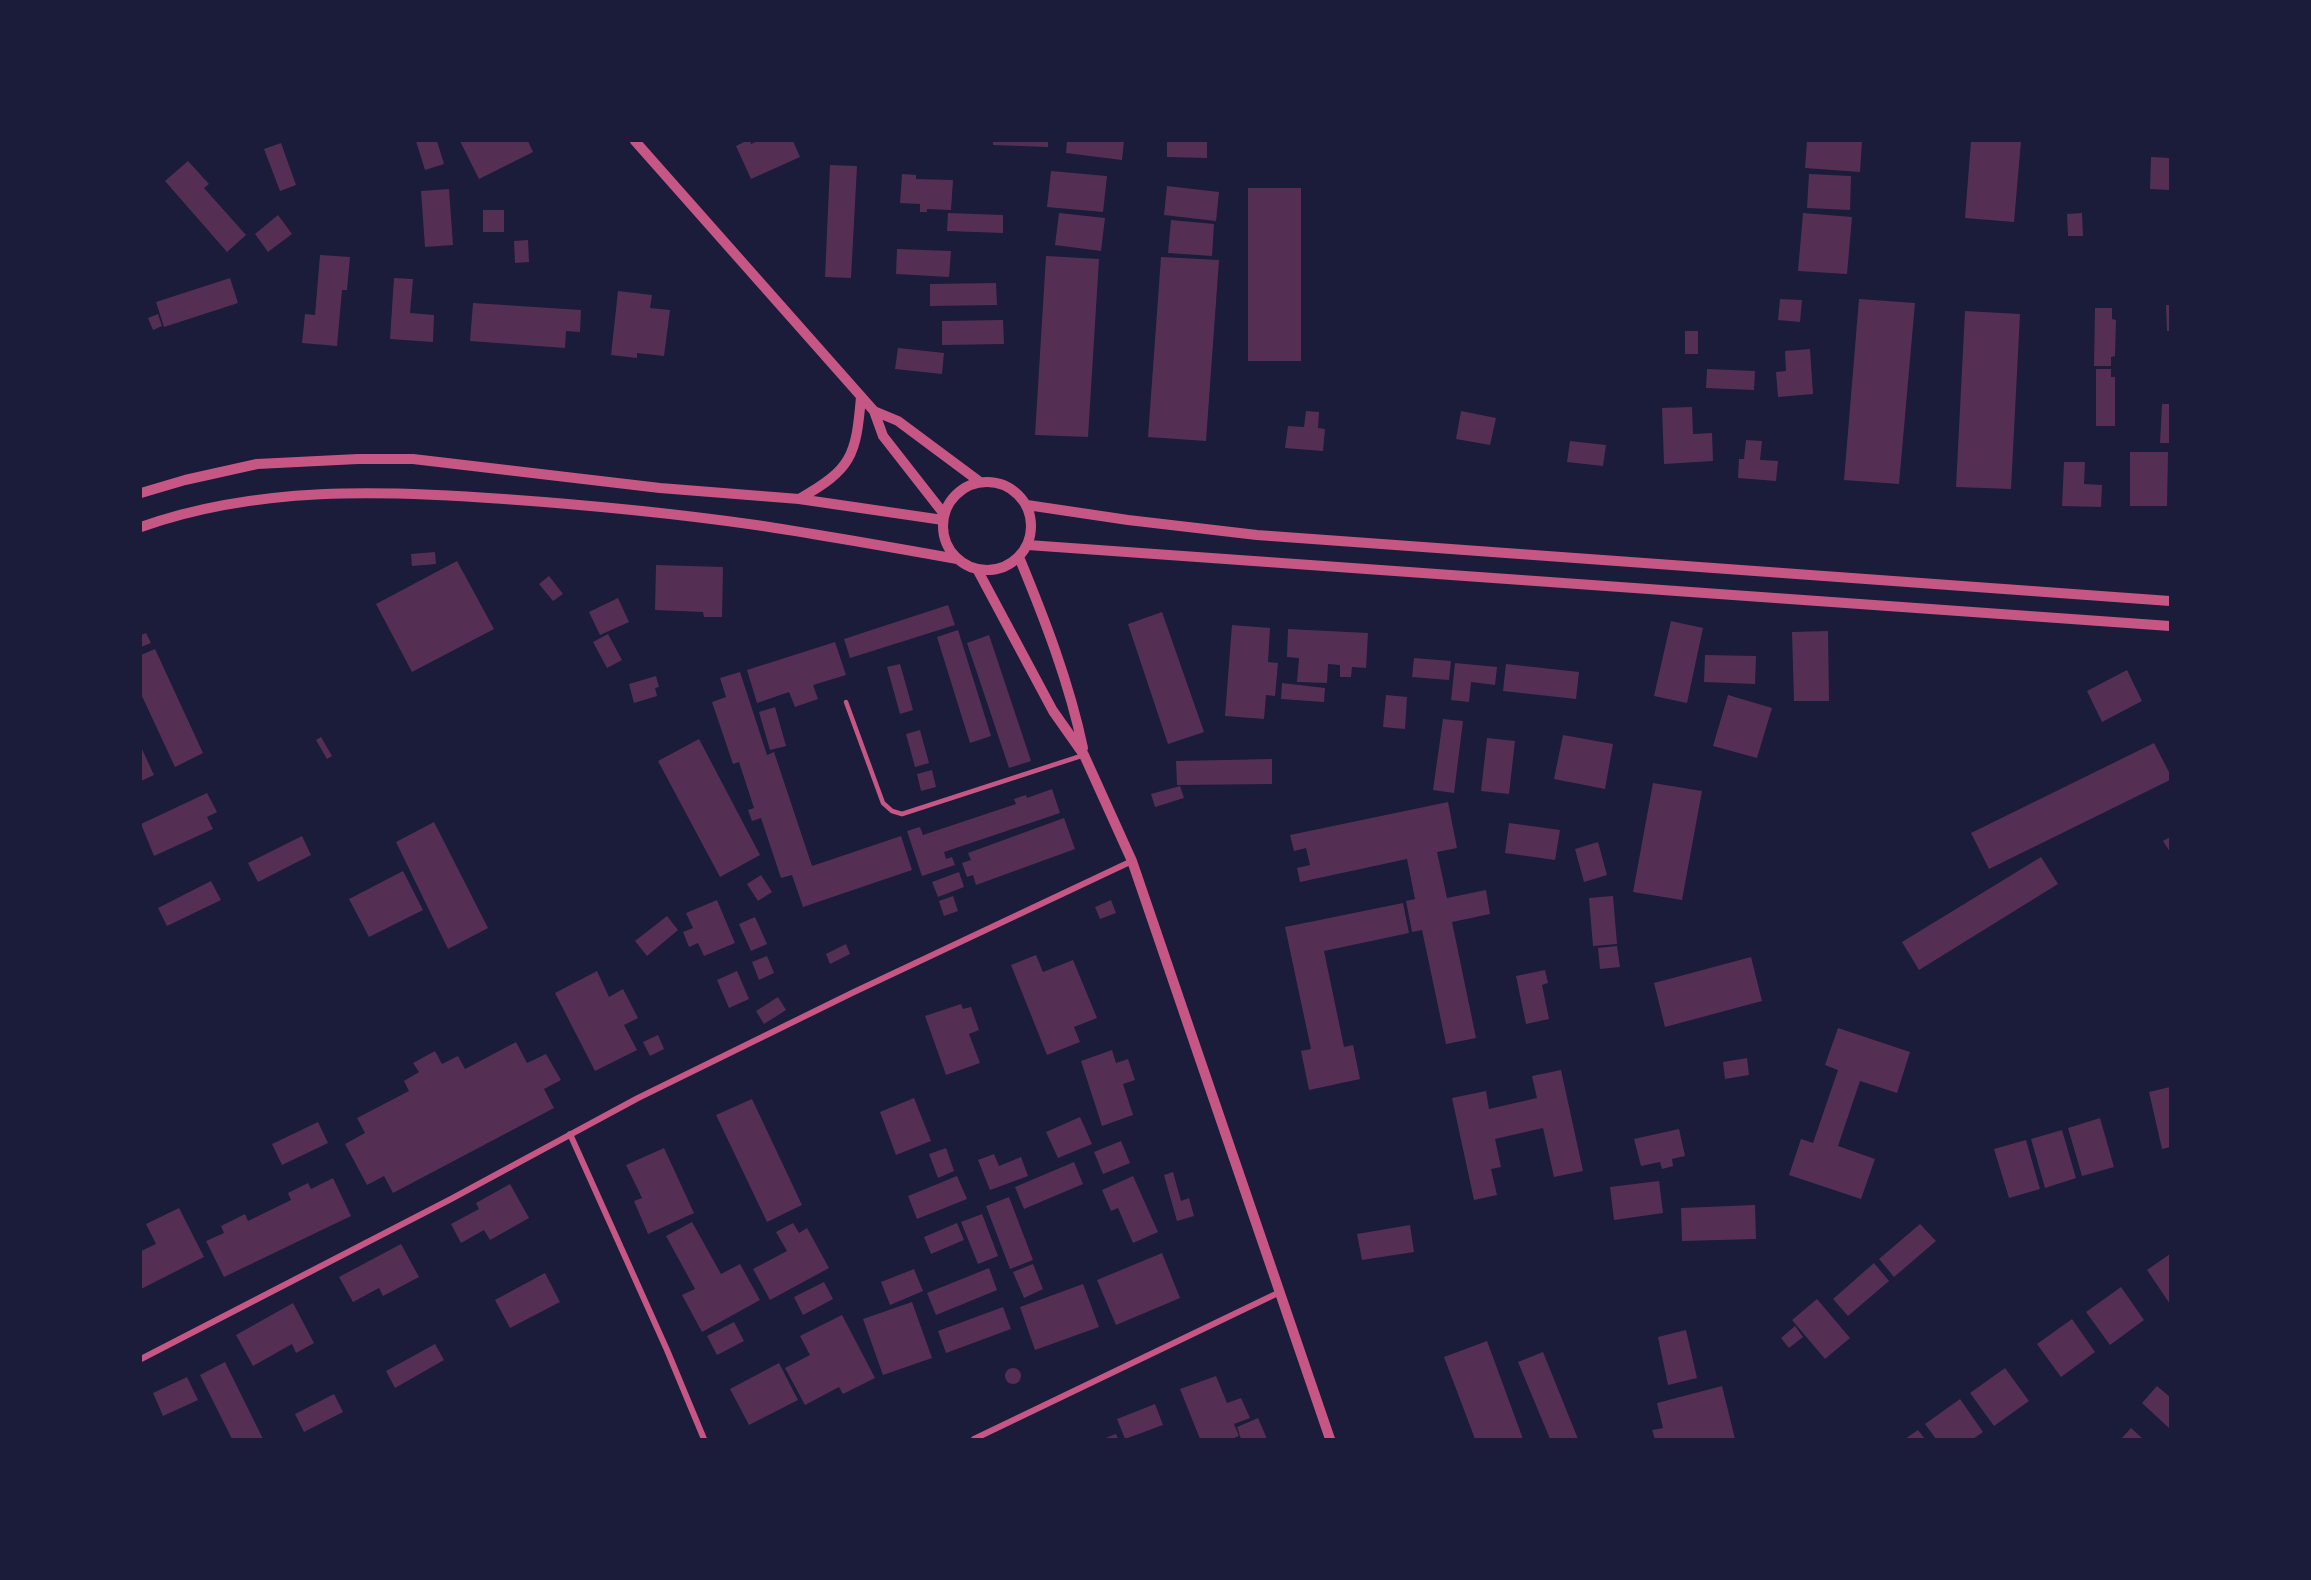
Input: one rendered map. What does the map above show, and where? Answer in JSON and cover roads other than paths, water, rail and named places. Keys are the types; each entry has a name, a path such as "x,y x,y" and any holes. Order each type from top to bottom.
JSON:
{"street":[{"path":"635,141 874,411 883,436 944,517"},
{"path":"799,500 825,484 842,469 857,438 861,397"},
{"path":"874,411 898,421 980,482"},
{"path":"141,493 185,480 257,464 402,459 944,517"},
{"path":"980,482 993,482 1007,486 1027,505 1032,525 1028,545 1019,557 1004,567 995,570 967,566 957,559 946,541 944,517 950,502 958,493 980,482"},
{"path":"141,527 174,516 226,504 312,494 444,495 596,505 745,524 957,559"},
{"path":"1027,505 1128,520 1257,535 2170,601"},
{"path":"1028,545 2170,626"},
{"path":"1019,557 1067,684 1084,754 1132,861 1330,1439"},
{"path":"977,569 1053,711 1084,754"},
{"path":"141,1359 451,1199 638,1098 844,997 1132,861"},
{"path":"570,1134 668,1350 704,1439"},
{"path":"974,1439 1280,1292"}],"lane":[{"path":"846,702 883,803 892,812 902,814 1084,754"}]}
